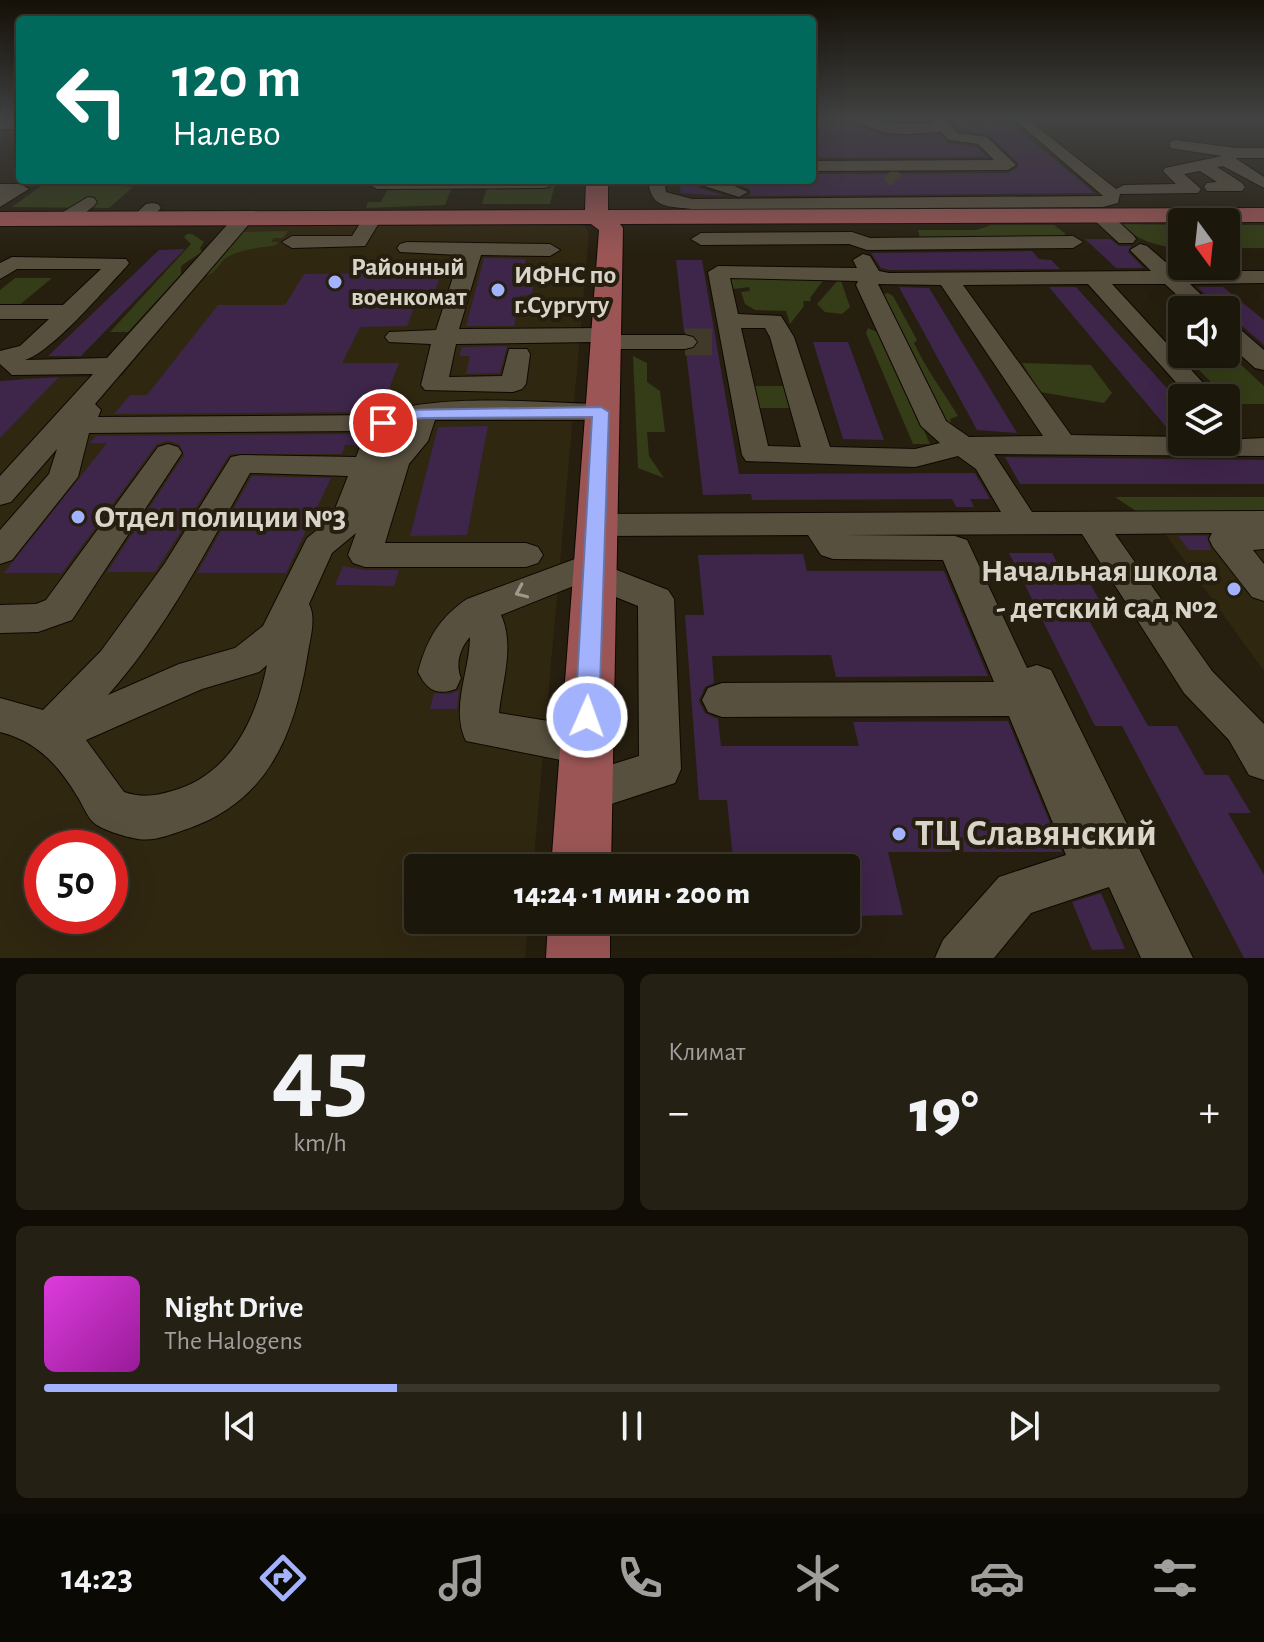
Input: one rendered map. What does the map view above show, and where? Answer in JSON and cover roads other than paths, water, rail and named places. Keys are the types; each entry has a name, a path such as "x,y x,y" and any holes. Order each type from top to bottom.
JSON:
{"main road":[{"path":"582,854 604,338 614,214 599,184"},
{"path":"3,217 65,219 185,214 243,219 450,218 614,214 846,228 1101,216 1264,215"},
{"path":"578,958 579,934"}],"street":[{"path":"696,184 702,188 739,192 1007,164"},
{"path":"1081,164 1124,190 1155,216"},
{"path":"1124,190 1192,189 1171,171 1207,164"},
{"path":"1239,164 1263,183"},
{"path":"1202,165 1236,187 1213,187"},
{"path":"816,167 889,177 1070,189"},
{"path":"657,184 658,194 665,200 692,204 1103,202 1112,199 1097,175"},
{"path":"292,242 358,242 362,218 377,184"},
{"path":"716,184 739,192"},
{"path":"0,189 20,189 3,217"},
{"path":"65,219 88,202"},
{"path":"1101,216 1168,275"},
{"path":"440,249 450,218"},
{"path":"0,495 243,219"},
{"path":"846,228 871,276"},
{"path":"701,239 846,228 867,244 1073,242"},
{"path":"407,248 550,250"},
{"path":"472,250 445,337 434,385 513,384 518,354"},
{"path":"0,273 12,263 119,263 29,351 5,357"},
{"path":"1168,277 889,279 840,272 718,272 727,335 756,455 915,458 961,446 1256,446"},
{"path":"871,276 867,285 935,426 987,463 1023,523"},
{"path":"1240,277 1264,277"},
{"path":"1094,278 1191,384"},
{"path":"948,279 1063,444"},
{"path":"1173,280 1191,296"},
{"path":"0,312 69,312"},
{"path":"727,335 773,321 782,337 818,456"},
{"path":"397,337 604,338 685,342"},
{"path":"1240,342 1264,363"},
{"path":"5,357 21,370 115,365"},
{"path":"0,552 63,477 80,425 93,402 94,391"},
{"path":"80,425 383,423 402,415 424,413 601,412"},
{"path":"424,413 414,441 395,461 365,555 526,555"},
{"path":"50,731 94,720 193,675 246,661 276,636 319,546 345,525 383,423"},
{"path":"1240,433 1256,446"},
{"path":"0,619 49,616 67,602 168,453"},
{"path":"50,731 114,662 177,572 241,464 366,467"},
{"path":"594,555 656,599 660,769 585,769 480,728 467,678 490,653 489,624 480,609 594,555 816,523 1264,522"},
{"path":"816,523 833,547 955,548 1096,869 1016,894 961,958"},
{"path":"964,523 1167,958"},
{"path":"1091,523 1198,682 1243,727 1264,761"},
{"path":"1264,539 1225,539 1264,588"},
{"path":"0,715 26,719 50,731 89,775 109,808 144,818 196,808 243,775 275,714 289,660 297,591"},
{"path":"722,700 1023,699"}],"tunnel":[{"path":"889,173 896,181"},
{"path":"685,342 716,342"}],"place":[{"name":"Районный военкомат","path":"335,282"},
{"name":"ИФНС по г.Сургуту","path":"498,290"},
{"name":"Отдел полиции №3","path":"78,517"},
{"name":"Начальная школа - детский сад №2","path":"1234,589"},
{"name":"ТЦ Славянский","path":"899,834"}]}
